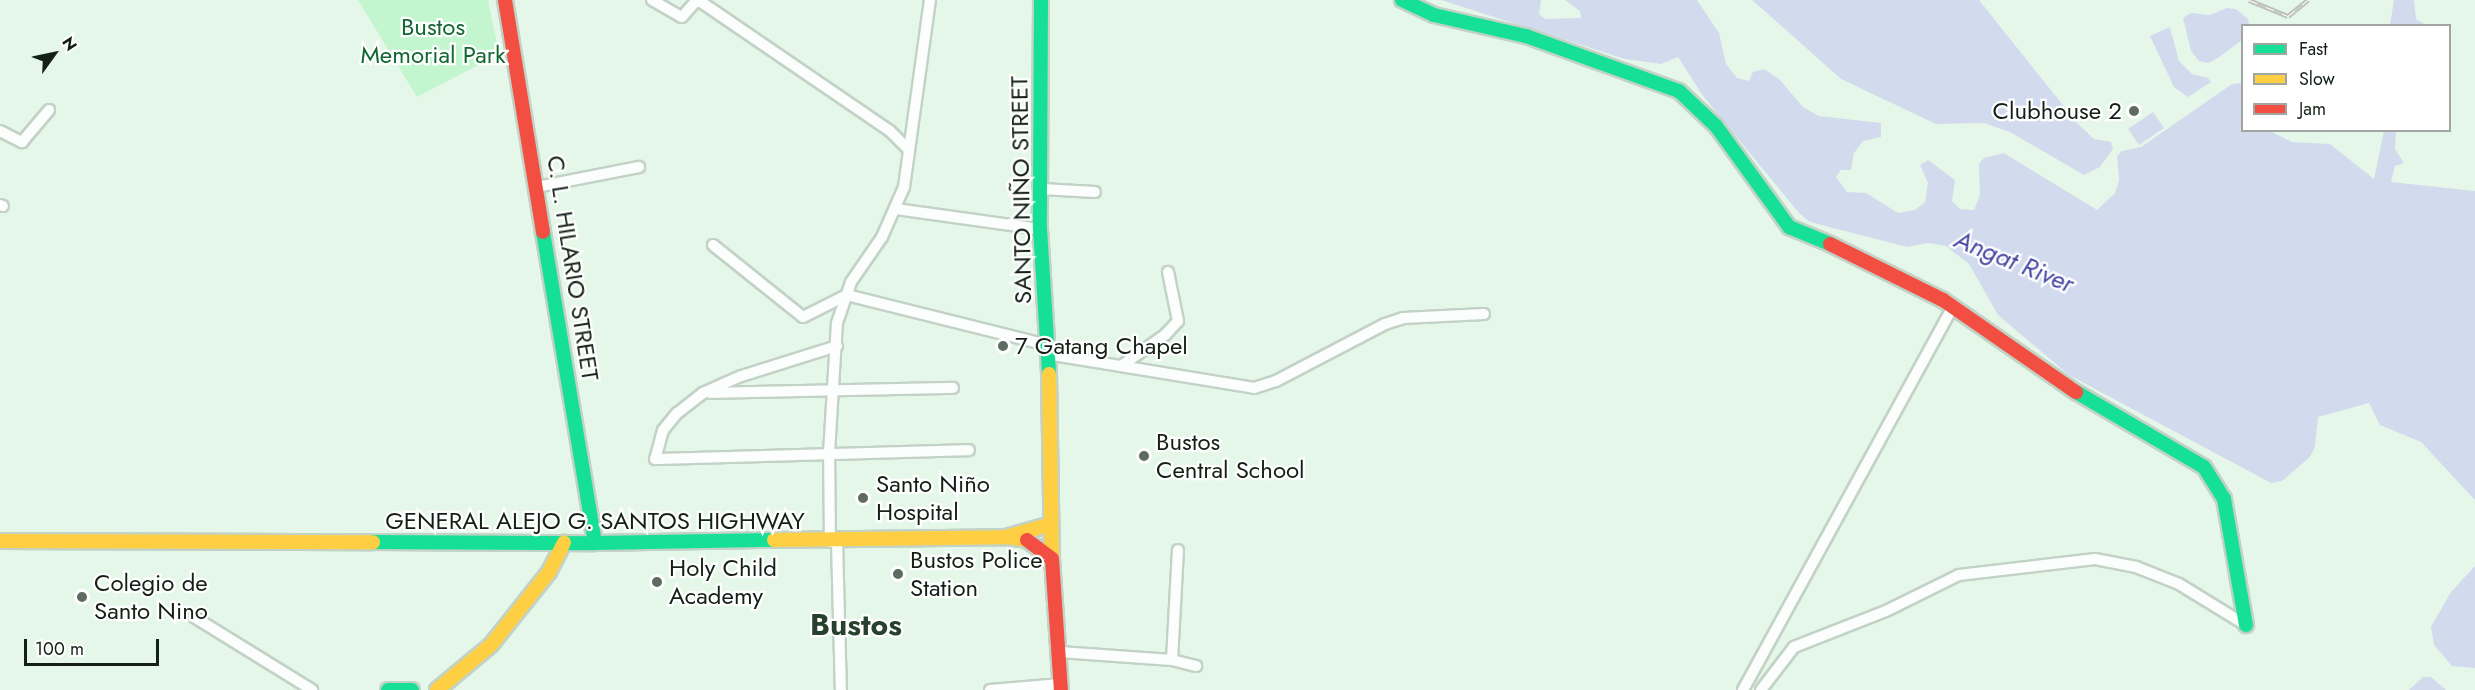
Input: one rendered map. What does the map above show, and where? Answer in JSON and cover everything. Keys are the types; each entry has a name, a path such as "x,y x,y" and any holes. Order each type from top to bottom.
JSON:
{"main road":[{"name":"C. L. HILARIO STREET","path":"505,0 595,543"},
{"name":"SANTO NIÑO STREET","path":"1041,0 1040,229 1047,350 1052,559"},
{"path":"1402,0 1434,15 1526,36 1679,92 1716,126 1789,227 1850,252 1953,306 2108,414 2210,471 2224,499 2246,625"},
{"path":"1006,537 1051,524"},
{"name":"GENERAL ALEJO G. SANTOS HIGHWAY","path":"0,542 833,542 1006,537 1032,542 1052,559"},
{"path":"437,690 491,645 549,572 564,543"},
{"path":"1052,559 1061,687"},
{"path":"388,690 412,690"}],"street":[{"path":"652,0 682,17 695,2 701,2 890,131 907,148"},
{"path":"841,690 829,453 831,389 837,346 837,323 847,295 896,209 904,187 907,148 930,0"},
{"path":"0,131 22,142 49,110"},
{"path":"537,188 639,167"},
{"path":"1041,189 1095,192"},
{"path":"896,209 1040,229"},
{"path":"713,245 803,317 847,295 1047,350 1231,386 1265,386 1385,324 1403,318 1484,314"},
{"path":"1121,366 1165,335 1178,321 1168,272"},
{"path":"1743,690 1953,306"},
{"path":"837,346 741,376 703,393 663,430 655,459 969,450"},
{"path":"703,393 953,388"},
{"path":"1172,660 1178,550"},
{"path":"1761,690 1794,647 1886,610 1959,575 2095,559 2136,567 2179,584 2246,625"},
{"path":"194,617 312,690"},
{"path":"1060,652 1172,660 1196,666"},
{"path":"990,690 1061,687"}],"green space":[{"name":"Bustos Memorial Park","path":"358,0 488,0 499,54 417,97"}],"water":[{"name":"Angat River","path":"1441,0 1541,0 1539,14 1545,19 1581,18 1580,11 1565,0 1697,0 1719,33 1726,64 1737,78 1749,81 1753,72 1764,69 1779,79 1803,107 1819,116 1881,123 1881,137 1863,141 1854,153 1851,170 1841,170 1836,177 1847,192 1866,193 1898,213 1915,210 1925,202 1928,183 1920,165 1928,160 1955,180 1952,201 1960,209 1974,210 1980,195 1979,164 1984,158 2004,153 2097,210 2115,193 2119,180 2117,156 2122,151 2141,147 2232,84 2241,83 2241,132 2272,132 2292,142 2330,144 2374,179 2384,132 2396,132 2395,149 2404,163 2395,166 2391,182 2475,191 2475,500 2421,442 2380,425 2369,403 2318,417 2315,447 2310,457 2282,481 2271,483 2069,375 1998,315 1969,264 1946,246 1928,243 1907,247 1810,222 1799,213 1703,96 1678,57 1661,64 1625,59"},
{"path":"1752,0 1979,0 2078,124 2094,139 2111,142 2113,149 2100,167 2084,175 2010,132 1984,123 1936,124 1841,79"},
{"path":"2394,0 2414,0 2416,19 2424,24 2390,24"},
{"path":"2227,8 2236,9 2248,19 2249,24 2241,24 2241,41 2208,63 2199,61 2191,51 2183,18 2191,13 2210,15"},
{"path":"2170,27 2179,61 2192,74 2208,78 2211,82 2188,97 2174,87 2150,36"},
{"path":"2153,112 2164,128 2139,145 2128,129"},
{"path":"2475,566 2475,668 2452,666 2434,645 2431,627 2451,592"},
{"path":"2423,677 2431,677 2446,690 2409,690"}],"railway":[{"path":"2249,0 2288,16 2308,0"}],"traffic: fast":[{"path":"1041,0 1040,229 1049,374"},
{"path":"1402,0 1434,15 1526,36 1679,91 1716,126 1789,227 1830,244"},
{"path":"543,232 595,543 774,540"},
{"path":"2076,392 2204,467 2224,499 2246,625"},
{"path":"373,542 595,543"},
{"path":"388,690 412,690"}],"traffic: slow":[{"path":"1049,374 1052,559"},
{"path":"1006,537 1051,524"},
{"path":"774,540 1006,537 1027,540"},
{"path":"0,541 373,542"},
{"path":"437,690 491,645 549,572 564,543"}],"traffic: jam":[{"path":"505,0 543,232"},
{"path":"1830,244 1943,300 2076,392"},
{"path":"1027,540 1052,559 1061,690"}],"place":[{"name":"Clubhouse 2","path":"2134,111"},
{"name":"7 Gatang Chapel","path":"1003,346"},
{"name":"Bustos Central School","path":"1144,456"},
{"name":"Santo Niño Hospital","path":"863,498"},
{"name":"Bustos Police Station","path":"898,574"},
{"name":"Holy Child Academy","path":"657,582"},
{"name":"Colegio de Santo Nino","path":"82,597"}],"district":[{"name":"Bustos","path":"856,625"}]}
